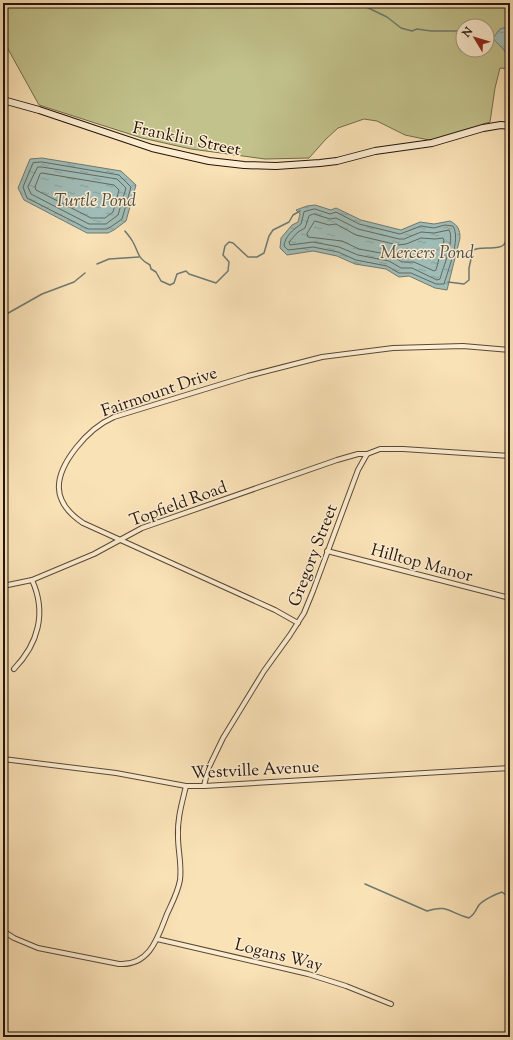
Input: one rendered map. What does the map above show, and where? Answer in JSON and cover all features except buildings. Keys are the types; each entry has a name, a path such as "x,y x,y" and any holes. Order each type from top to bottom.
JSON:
{"main road":[{"name":"Franklin Street","path":"3,100 39,110 152,148 209,161 244,166 276,166 337,161 375,151 432,143 483,128 501,125 510,126"}],"street":[{"name":"Fairmount Drive","path":"298,623 275,610 75,518 64,505 58,490 60,475 70,456 89,433 103,422 114,417 248,376 322,357 393,348 463,346 510,350"},
{"path":"367,454 380,449 403,449 510,456"},
{"name":"Topfield Road","path":"3,586 32,580 94,554 142,528 322,465 358,454 367,454"},
{"name":"Gregory Street","path":"204,786 208,769 223,738 264,671 298,623 313,591 358,470 367,454"},
{"name":"Hilltop Manor","path":"327,551 510,598"},
{"path":"14,669 23,660 31,648 39,625 38,598 32,580"},
{"name":"Westville Avenue","path":"3,759 116,772 186,786 510,768"},
{"path":"3,931 25,944 38,948 125,964 134,963 146,955 157,939 178,889 180,879 178,823 186,786"},
{"name":"Logans Way","path":"157,939 308,974 346,986 392,1004"}],"green space":[{"path":"3,3 510,3 510,69 500,68 495,88 490,122 429,140 405,135 377,121 364,119 338,128 309,158 265,159 191,149 142,138 39,105 3,40"}],"water":[{"path":"510,26 510,65 504,50 495,40 495,35 500,29"},
{"name":"Turtle Pond","path":"42,158 121,171 136,185 126,221 108,233 87,233 24,200 18,188 30,159"},
{"name":"Mercers Pond","path":"315,205 331,210 336,208 361,220 401,230 420,222 434,224 450,221 455,224 460,233 460,238 447,290 435,288 409,276 399,277 386,269 355,264 337,256 313,251 287,255 280,248 281,238 292,225 298,222 300,214 296,210"}],"waterway":[{"path":"358,3 387,17 401,28 412,31 417,29 431,31 455,31"},
{"path":"448,282 464,284 469,280 469,268 473,250 500,247 505,243 507,238 506,212 510,203"},
{"path":"125,231 132,241 140,258 150,265 151,269 156,272 161,281 170,285 174,283 177,274 186,271 189,274 216,283 228,271 229,262 223,255 225,246 229,242 233,243 248,257 257,257 264,253 269,236 273,230 289,222 293,215 300,211"},
{"path":"97,264 109,259 139,257"},
{"path":"3,316 42,294 74,282 85,273"},
{"path":"365,884 427,911 439,908 469,918 477,907 490,897 502,892 508,897 510,896"}]}
